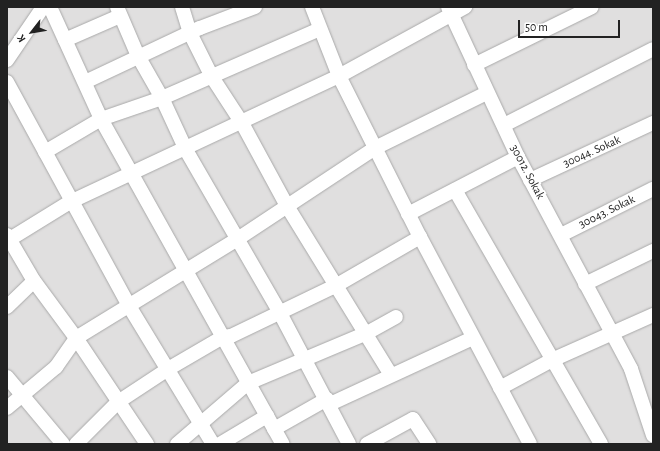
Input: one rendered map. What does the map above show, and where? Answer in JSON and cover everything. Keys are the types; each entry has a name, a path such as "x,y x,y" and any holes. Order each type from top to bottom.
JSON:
{"street":[{"path":"7,60 43,7"},
{"path":"50,7 101,119 283,444"},
{"path":"182,7 190,33 212,77 242,123 287,206 367,333 391,375"},
{"path":"85,82 190,33 255,7"},
{"path":"312,7 339,76 408,214 530,444"},
{"path":"147,444 76,338 34,281 8,237 70,202 186,150 339,76 450,10 465,7"},
{"path":"474,64 592,7"},
{"name":"30012. Sokak","path":"450,10 518,158 561,235 585,284 631,369 653,435"},
{"path":"65,40 118,11 138,56 162,98 186,150 236,240 280,313 328,401 346,443"},
{"path":"44,152 101,119 162,98 320,30"},
{"path":"504,126 653,49"},
{"path":"7,82 70,202 129,306 213,444"},
{"path":"7,408 22,394 56,368 76,338 236,240 375,148 487,93"},
{"name":"30044. Sokak","path":"530,180 653,123"},
{"path":"408,214 518,158"},
{"name":"30043. Sokak","path":"561,235 653,189"},
{"path":"455,190 601,444"},
{"path":"76,444 118,402 168,369 223,337 231,336 337,285 420,237"},
{"path":"585,284 653,252"},
{"path":"7,307 34,281"},
{"path":"500,388 552,360 653,315"},
{"path":"177,444 200,422 248,383 367,333 396,317"},
{"path":"274,429 328,401 474,338"},
{"path":"7,377 63,444"},
{"path":"220,444 267,416"},
{"path":"367,444 413,419 430,444"}],"shaded area":[{"path":"7,7 653,7 653,444 7,444"}]}
